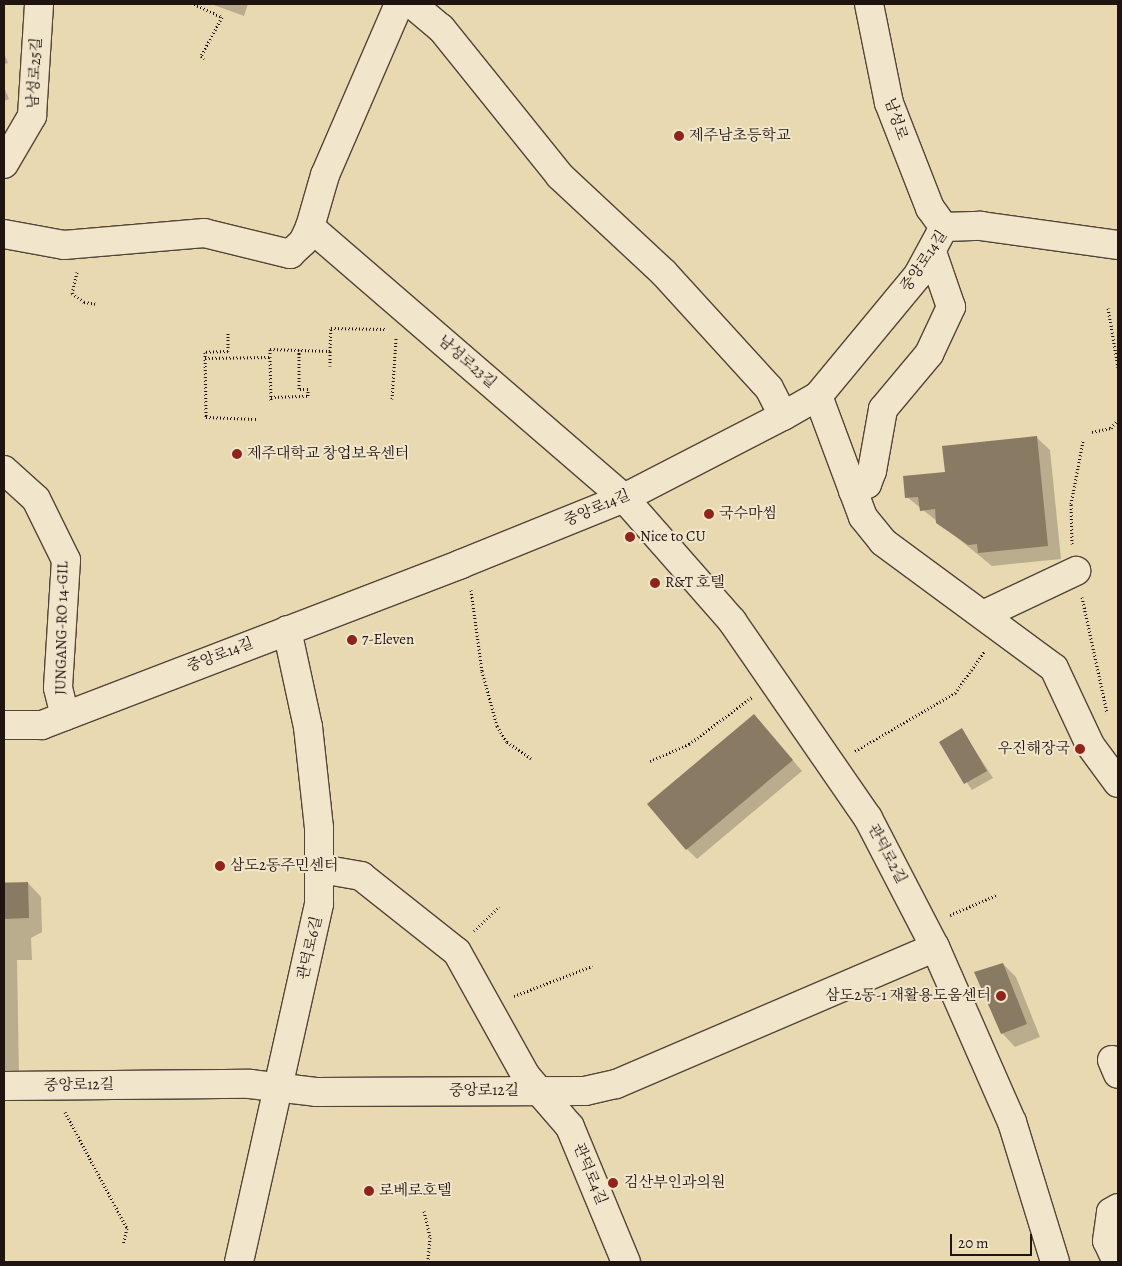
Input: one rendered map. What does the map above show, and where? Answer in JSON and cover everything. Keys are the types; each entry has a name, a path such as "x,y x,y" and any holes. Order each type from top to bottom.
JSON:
{"street":[{"name":"남성로25길","path":"4,164 32,116 39,4"},
{"path":"4,234 64,245 204,233 290,254 303,242 310,227 326,175 399,4"},
{"path":"412,4 441,28 560,176 663,272 769,388 783,416"},
{"name":"남성로","path":"869,4 889,103 930,208 944,227"},
{"name":"중앙로14길","path":"4,725 34,727 66,716 461,564 624,498 783,416 818,396 932,252 944,227 981,226 1118,245"},
{"name":"남성로23길","path":"310,227 624,498"},
{"path":"853,491 867,484 872,471 883,409 928,354 951,307 932,252"},
{"path":"818,396 863,517 883,542 991,619 1054,668 1090,744 1118,783"},
{"name":"JUNGANG-RO 14-GIL","path":"4,470 36,500 66,560 58,688 66,716"},
{"name":"관덕로2길","path":"624,498 732,621 868,818 930,937 1012,1122 1055,1262"},
{"path":"991,619 1076,571"},
{"name":"관덕로6길","path":"239,1262 278,1086 316,928 321,869 304,691 287,630"},
{"name":"관덕로4길","path":"321,869 361,876 457,952 491,1007 518,1062 544,1092 570,1127 626,1262"},
{"name":"중앙로12길","path":"4,1086 278,1086 316,1092 585,1091 616,1084 930,937"},
{"path":"1116,1262 1107,1241 1111,1212 1118,1208"}],"path":[{"path":"194,4 222,17 204,58"},
{"path":"76,278 72,293 84,302 98,304"},
{"path":"1108,308 1118,367"},
{"path":"330,366 331,328 396,329 392,399"},
{"path":"228,332 228,351 205,352 206,417 256,419"},
{"path":"271,402 270,349 330,351"},
{"path":"271,397 308,396 308,389 299,390 299,350"},
{"path":"206,358 270,358"},
{"path":"1092,432 1111,428 1118,419"},
{"path":"461,564 470,584 482,671 498,726 507,742 531,758"},
{"path":"833,765 955,693 982,659 991,619"},
{"path":"650,761 689,744 774,680"},
{"path":"930,937 997,895"},
{"path":"457,952 499,906"},
{"path":"491,1007 592,966"},
{"path":"59,1086 60,1102 127,1228 123,1245"},
{"path":"424,1211 430,1237 428,1262"}],"building":[{"path":"1037,436 1048,546 978,553 977,544 968,545 936,523 935,509 920,511 918,497 905,498 903,476 945,472 942,446"},
{"path":"754,714 793,760 686,850 647,804"},
{"path":"962,728 987,771 964,784 939,742"},
{"path":"28,882 29,918 4,919 4,883"},
{"name":"삼도2동-1 재활용도움센터","path":"1003,963 1027,1024 1001,1034 974,972"}],"place":[{"name":"제주남초등학교","path":"679,136"},
{"name":"제주대학교 창업보육센터","path":"237,454"},
{"name":"국수마씸","path":"709,514"},
{"name":"Nice to CU","path":"630,537"},
{"name":"R&T 호텔","path":"655,583"},
{"name":"7-Eleven","path":"352,640"},
{"name":"우진해장국","path":"1080,749"},
{"name":"삼도2동주민센터","path":"220,866"},
{"name":"삼도2동-1 재활용도움센터","path":"1001,996"},
{"name":"김산부인과의원","path":"613,1183"},
{"name":"로베로호텔","path":"369,1191"}]}
